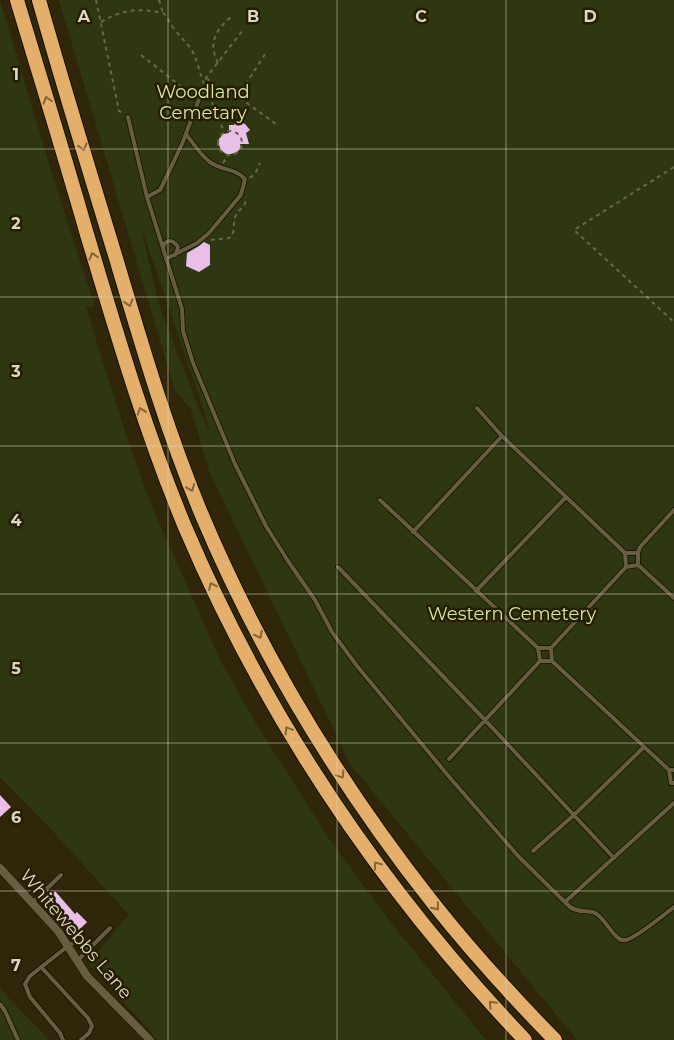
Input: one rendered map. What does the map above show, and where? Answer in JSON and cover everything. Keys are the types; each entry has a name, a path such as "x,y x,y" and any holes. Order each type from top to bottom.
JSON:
{"highway":[{"path":"17,0 133,385 182,519 229,622 288,730 350,827 394,888 430,933 467,977 525,1040"},
{"path":"39,0 134,322 161,406 202,513 267,651 304,717 344,781 388,844 458,934 504,987 555,1040"}],"street":[{"name":"Whitewebbs Lane","path":"0,868 58,931 87,976 150,1040"}],"lane":[{"path":"147,197 160,190 186,134 201,94 206,89"},
{"path":"128,117 147,197 182,309 183,331 192,363 235,464 266,526 315,600 332,632 357,666 451,778 520,857 565,902 579,912 596,914 622,940 634,936 674,907"},
{"path":"166,259 197,243 217,225 242,191 245,179 239,174 208,161 186,134"},
{"path":"162,247 168,241 174,242 178,247 176,255"},
{"path":"476,408 502,436 625,554 626,567"},
{"path":"413,532 502,436"},
{"path":"476,591 566,496"},
{"path":"380,500 538,648 540,661"},
{"path":"674,510 640,547 638,553 638,565 674,598"},
{"path":"625,554 638,553"},
{"path":"538,648 550,648 626,567 638,565"},
{"path":"338,567 614,858"},
{"path":"550,648 552,661 644,747 672,770 671,783 674,783"},
{"path":"448,759 540,661 552,661"},
{"path":"533,851 574,815 644,747"},
{"path":"565,902 674,803"},
{"path":"32,904 62,875"},
{"path":"77,961 110,928"},
{"path":"63,1040 30,997 25,984 30,976 73,943 79,943 88,950"},
{"path":"41,967 88,1018 92,1026 89,1033 81,1040"},
{"path":"0,1004 18,1040"}],"path":[{"path":"96,0 119,111 128,117"},
{"path":"159,0 163,13 169,23 186,41 194,54 203,82 224,132"},
{"path":"101,22 125,10 138,9 163,13"},
{"path":"218,63 213,53 212,45 215,36 231,17"},
{"path":"203,82 243,30"},
{"path":"237,98 267,51"},
{"path":"141,56 199,100"},
{"path":"206,78 225,93 240,98 276,124"},
{"path":"232,130 241,138 241,149 235,154 224,154 219,148 219,137 224,132 232,130"},
{"path":"245,179 253,176 260,163"},
{"path":"674,167 574,230 674,322"},
{"path":"203,238 215,240 232,236 234,219 247,201 242,191"}],"green space":[{"path":"0,0 55,184 95,307 86,307 131,450 152,507 220,660 258,727 330,840 392,924 486,1040 157,1040 88,963 129,915 49,827 0,777"},
{"path":"59,0 674,0 674,1040 577,1040 351,765 209,471 191,409 175,391","holes":["140,224 210,432 201,414 159,305"]},
{"path":"0,987 3,992 48,1040 0,1040"}],"building":[{"path":"236,120 245,124 250,130 246,133 249,144 240,144 241,148 237,152 226,154 221,150 219,139 223,134 229,133 229,125 234,125"},
{"path":"204,242 210,245 210,265 199,272 186,266 187,253"},
{"path":"0,795 11,807 0,817"},
{"path":"51,890 54,893 55,891 75,914 77,912 87,922 76,933 64,924 66,922 53,907 50,909 43,901 44,897"}],"park label":[{"name":"Woodland Cemetary","path":"203,102"},
{"name":"Western Cemetery","path":"512,614"}]}
